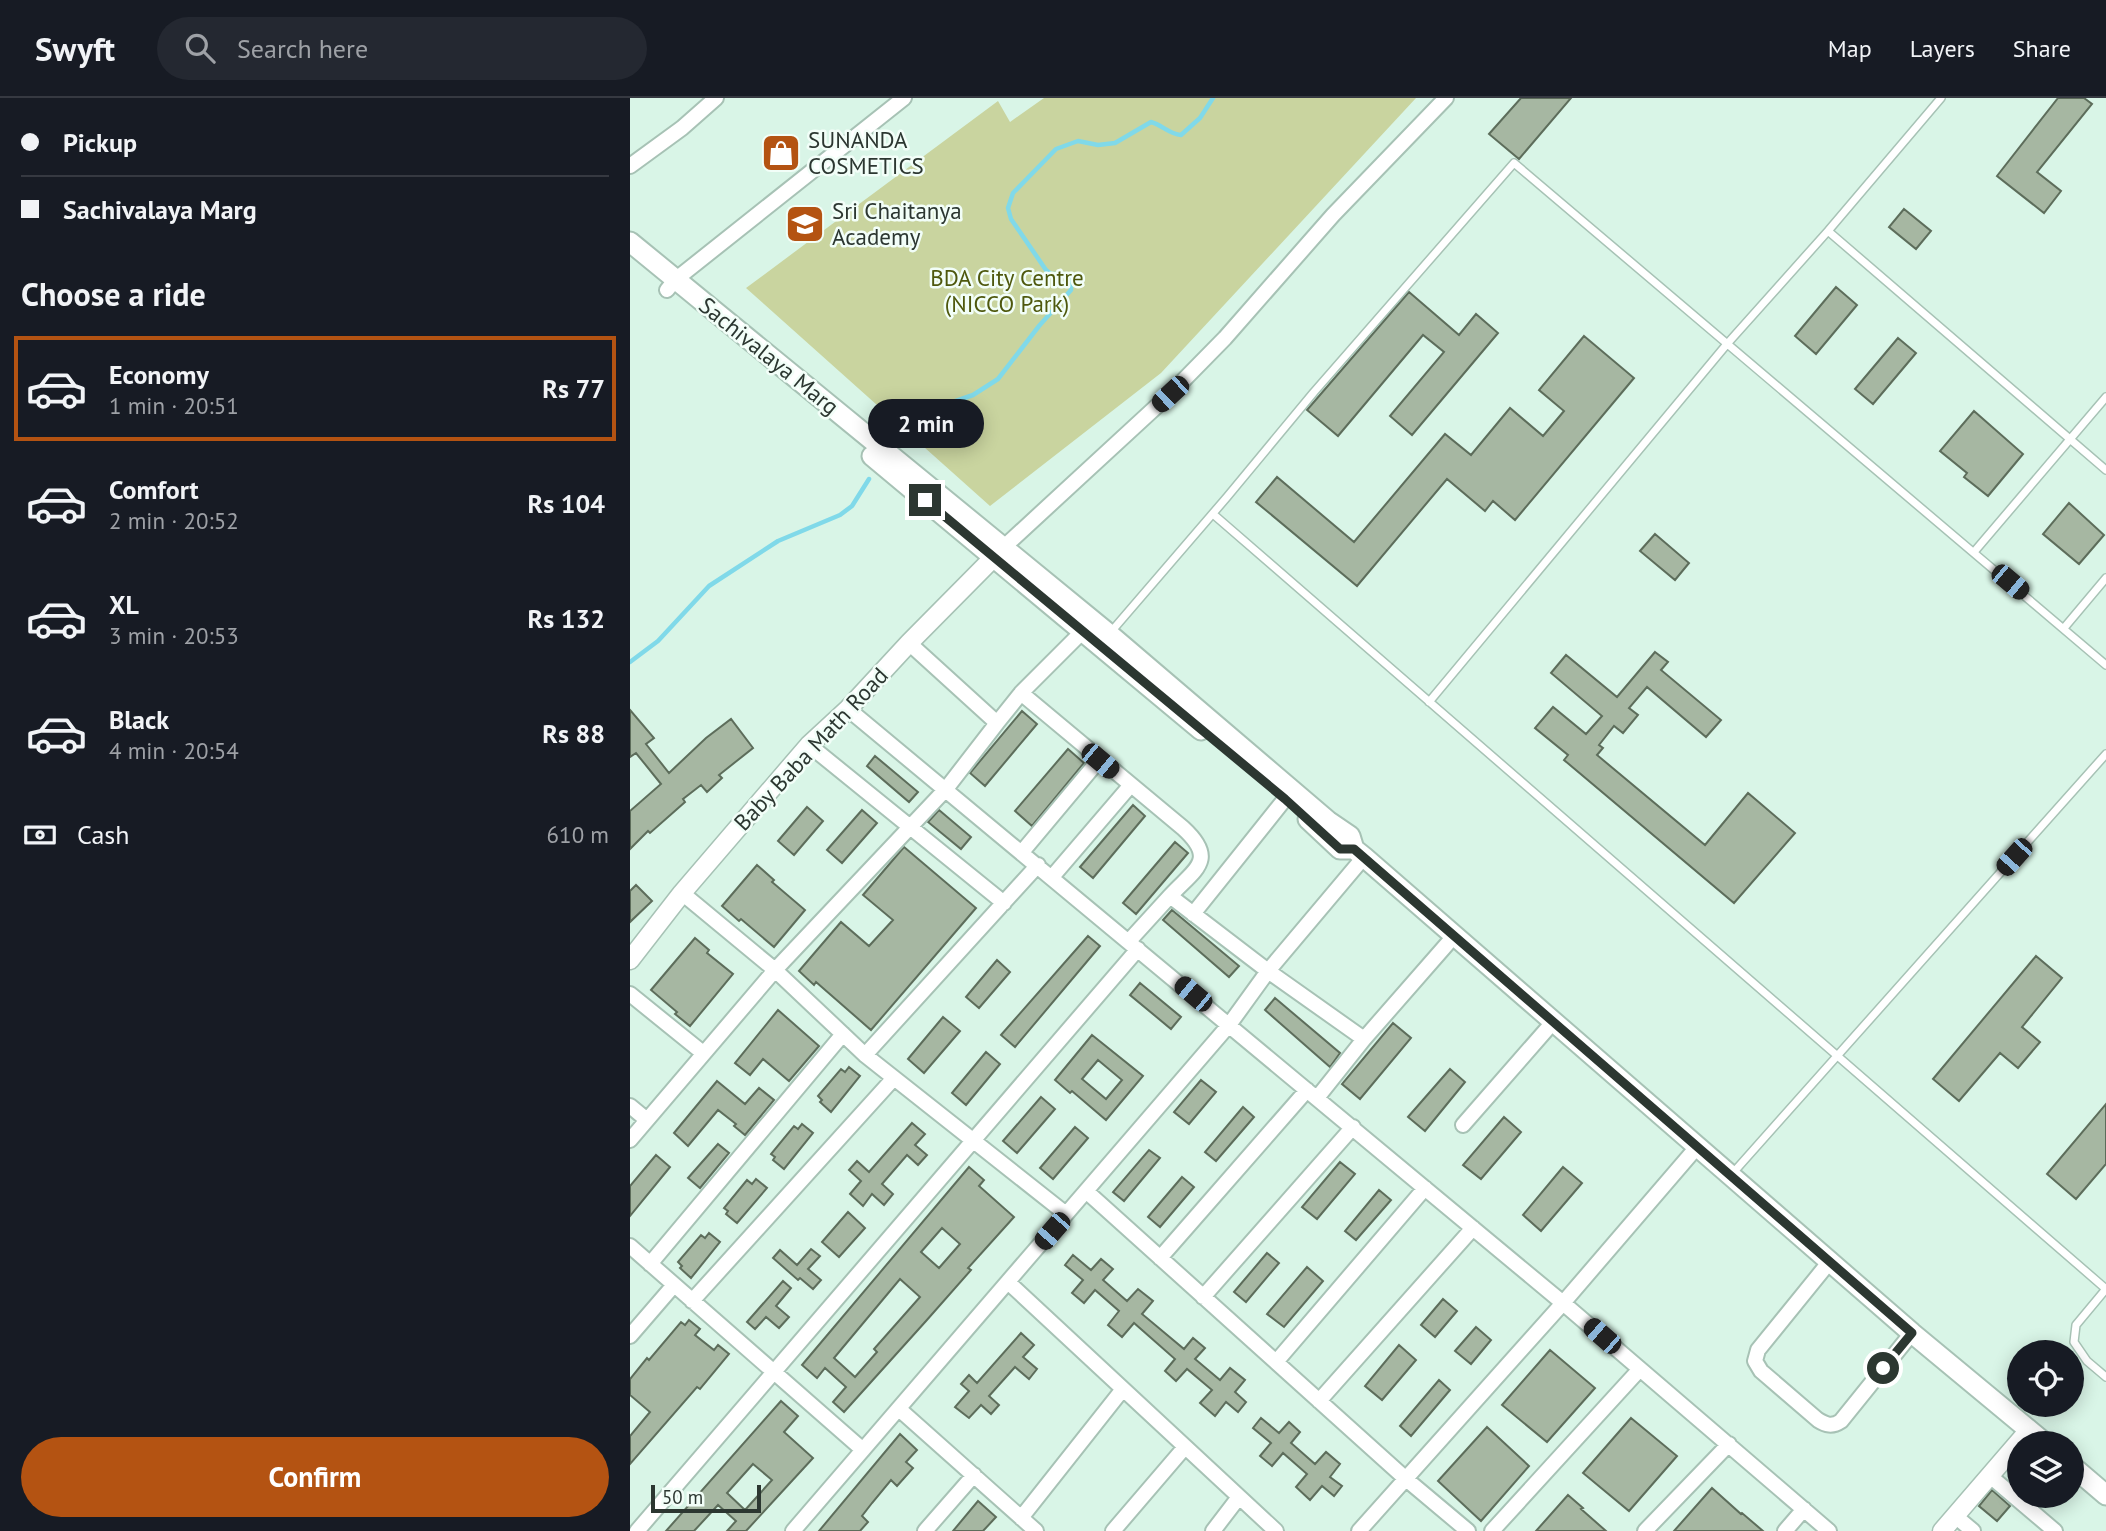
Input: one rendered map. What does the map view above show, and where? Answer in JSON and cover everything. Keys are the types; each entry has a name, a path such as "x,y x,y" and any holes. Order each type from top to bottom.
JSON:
{"main road":[{"name":"Sachivalaya Marg","path":"630,242 671,285"},
{"name":"Sachivalaya Marg","path":"630,259 671,285 998,552 1109,634 1318,812 1350,836 1359,853 1912,1333 2029,1430"},
{"name":"Sachivalaya Marg","path":"998,552 1083,631 1285,799 1340,849 1359,853"},
{"path":"2084,1476 2106,1495"}],"street":[{"path":"630,166 682,128 716,98"},
{"path":"671,285 904,98"},
{"path":"998,552 1088,471 1225,338 1333,215 1446,98"},
{"name":"Baby Baba Math Road","path":"630,960 682,893 810,745 848,709 998,552"},
{"path":"630,1140 775,970 946,789 1021,693 1083,631"},
{"path":"909,643 997,723"},
{"path":"637,1531 972,1142 1170,896 1200,863 1203,855 1200,846 1183,828 1021,693"},
{"path":"848,709 1353,1127 1829,1531"},
{"path":"810,745 909,828 1004,902"},
{"path":"1022,852 1100,761"},
{"path":"1052,877 1130,786"},
{"path":"1193,914 1285,799"},
{"path":"793,1531 1230,1025 1359,853"},
{"path":"865,1055 1038,865"},
{"path":"682,893 775,970 865,1055 1066,1214"},
{"path":"1170,896 1268,971 1364,1039"},
{"path":"1160,1258 1364,1039 1455,935"},
{"path":"630,994 703,1053"},
{"path":"1463,1125 1554,1021"},
{"path":"650,1264 844,1034"},
{"path":"692,1301 894,1079"},
{"path":"630,1106 647,1120"},
{"path":"1203,1297 1353,1127"},
{"path":"1359,1531 1563,1303 1697,1147"},
{"path":"1276,1363 1425,1188"},
{"path":"1086,1191 1406,1479 1468,1531"},
{"path":"1319,1401 1473,1228"},
{"path":"630,1246 863,1450"},
{"path":"1831,1260 1758,1350 1755,1361 1761,1371 1818,1420 1825,1424 1836,1424 1912,1333"},
{"path":"1008,1282 1276,1531"},
{"path":"630,1336 674,1284"},
{"path":"1492,1531 1640,1369"},
{"path":"1021,1518 1123,1389"},
{"path":"899,1409 1036,1531"},
{"path":"1942,1531 2029,1430"},
{"path":"1645,1531 1729,1444"},
{"path":"1113,1531 1185,1447"},
{"path":"925,1531 974,1475"},
{"path":"1990,1476 2055,1531"},
{"path":"1213,1531 1239,1497"},
{"path":"1785,1531 1804,1509"},
{"path":"1955,1516 1973,1531"}],"lane":[{"path":"1429,702 1727,344 1941,98"},
{"path":"1109,634 1314,392 1514,163 2106,666"},
{"path":"1828,231 2106,470"},
{"path":"1974,552 2106,397"},
{"path":"1213,514 2106,1289 2076,1325 2074,1342 2087,1361 2106,1377"},
{"path":"2064,628 2106,578"},
{"path":"1732,1175 2106,754"}],"green space":[{"name":"BDA City Centre (NICCO Park)","path":"1044,98 1416,98 1161,373 990,506 746,288 998,101 1010,122"}],"building":[{"path":"1521,98 1571,98 1519,159 1489,134"},
{"path":"2058,98 2084,98 2092,104 2037,172 2061,191 2044,213 1997,176"},
{"path":"1904,209 1931,231 1916,249 1889,227"},
{"path":"1836,287 1857,305 1816,354 1795,336"},
{"path":"1409,292 1459,335 1476,314 1498,333 1412,435 1390,416 1444,352 1423,335 1338,436 1307,410"},
{"path":"1584,336 1634,378 1515,520 1493,501 1485,511 1447,479 1357,586 1256,502 1277,477 1354,542 1445,434 1471,455 1510,408 1543,436 1564,411 1539,390"},
{"path":"1898,338 1916,353 1873,404 1855,389"},
{"path":"1974,411 2023,454 1988,496 1964,477 1967,473 1940,451"},
{"path":"2069,503 2104,535 2079,564 2043,534"},
{"path":"1655,534 1689,563 1675,580 1640,551"},
{"path":"1655,652 1668,662 1661,670 1721,720 1706,737 1647,687 1629,708 1638,715 1623,733 1614,726 1599,745 1603,748 1597,755 1705,845 1748,793 1795,833 1734,903 1564,760 1568,755 1535,728 1553,707 1586,734 1602,716 1551,673 1566,655 1617,697"},
{"path":"630,710 654,738 646,744 669,773 731,719 753,748 719,775 722,778 707,792 701,785 683,799 685,802 630,849 630,811 661,784 636,753 630,757"},
{"path":"1022,711 1037,724 985,786 970,773"},
{"path":"1068,749 1084,763 1032,826 1015,811"},
{"path":"875,756 918,792 909,802 867,766"},
{"path":"1133,805 1145,816 1093,878 1080,867"},
{"path":"807,807 823,821 794,855 778,841"},
{"path":"862,810 877,823 842,863 827,850"},
{"path":"939,810 971,837 961,849 928,822"},
{"path":"1175,842 1188,853 1136,914 1123,903"},
{"path":"904,847 976,908 871,1030 816,982 814,985 799,971 841,922 869,946 893,920 863,895"},
{"path":"757,865 774,880 772,882 805,910 774,947 722,906"},
{"path":"636,885 652,901 630,922 630,891"},
{"path":"1172,910 1239,966 1229,977 1163,920"},
{"path":"1088,936 1100,946 1015,1047 1001,1035"},
{"path":"695,938 709,950 707,953 733,974 690,1026 651,990"},
{"path":"2036,956 2062,978 2022,1027 2040,1042 2018,1068 2000,1053 1959,1101 1933,1079"},
{"path":"997,960 1010,972 979,1008 966,997"},
{"path":"1140,983 1181,1017 1171,1029 1130,995"},
{"path":"1275,998 1340,1053 1330,1067 1265,1010"},
{"path":"778,1010 819,1046 789,1081 763,1059 750,1075 735,1063"},
{"path":"943,1017 960,1031 924,1073 908,1059"},
{"path":"1393,1023 1411,1038 1360,1099 1342,1084"},
{"path":"1092,1035 1143,1076 1106,1120 1055,1080","holes":["1098,1060 1122,1080 1106,1099 1082,1079"]},
{"path":"986,1052 1000,1064 966,1105 952,1093"},
{"path":"849,1067 860,1076 831,1112 820,1102 822,1100 818,1096 841,1069 845,1072"},
{"path":"1450,1069 1465,1082 1425,1131 1408,1117"},
{"path":"1201,1080 1216,1092 1189,1124 1174,1112"},
{"path":"717,1081 745,1104 759,1088 774,1100 745,1135 718,1110 688,1146 674,1133"},
{"path":"1041,1097 1055,1109 1017,1153 1003,1141"},
{"path":"2106,1104 2106,1164 2076,1199 2047,1174"},
{"path":"1243,1107 1254,1117 1216,1161 1205,1152"},
{"path":"1504,1117 1521,1132 1481,1179 1463,1165"},
{"path":"912,1123 925,1134 915,1145 927,1155 918,1165 907,1155 882,1184 893,1194 884,1205 872,1194 863,1206 850,1194 861,1181 849,1170 857,1161 869,1172"},
{"path":"802,1124 813,1133 784,1169 773,1160 775,1157 771,1154 794,1126 798,1129"},
{"path":"1075,1127 1088,1138 1053,1179 1040,1168"},
{"path":"718,1144 729,1153 700,1188 688,1178"},
{"path":"1149,1150 1160,1158 1124,1201 1113,1192"},
{"path":"656,1155 670,1167 630,1216 630,1186"},
{"path":"1340,1162 1355,1174 1317,1219 1302,1207"},
{"path":"969,1167 984,1180 979,1186 1014,1217 968,1268 971,1270 844,1412 833,1402 846,1387 825,1368 817,1378 802,1365","holes":["942,1228 960,1244 939,1268 921,1252","900,1279 920,1297 874,1349 877,1352 855,1377 834,1358"]},
{"path":"1563,1167 1582,1183 1541,1231 1523,1215"},
{"path":"1182,1177 1194,1187 1160,1227 1148,1217"},
{"path":"756,1179 767,1188 737,1223 726,1214 728,1211 724,1208 747,1180 752,1184"},
{"path":"1379,1190 1391,1200 1356,1240 1345,1231"},
{"path":"848,1212 865,1228 839,1257 822,1242"},
{"path":"709,1233 720,1242 691,1278 680,1268 682,1266 678,1262 701,1235 705,1238"},
{"path":"811,1249 820,1256 808,1269 821,1280 813,1289 773,1258 780,1250 797,1265"},
{"path":"1267,1253 1279,1263 1246,1302 1234,1292"},
{"path":"1073,1255 1091,1270 1101,1259 1113,1269 1103,1280 1127,1301 1138,1289 1153,1301 1142,1314 1184,1349 1193,1338 1205,1348 1195,1359 1220,1380 1230,1368 1245,1380 1235,1392 1246,1402 1238,1412 1226,1402 1215,1416 1200,1403 1212,1390 1187,1369 1176,1381 1165,1371 1175,1359 1134,1323 1122,1337 1108,1325 1119,1311 1095,1290 1084,1303 1072,1293 1083,1280 1065,1265"},
{"path":"1307,1267 1323,1281 1284,1327 1267,1314"},
{"path":"783,1281 791,1288 776,1306 789,1317 779,1328 766,1317 755,1329 747,1322"},
{"path":"1443,1299 1457,1311 1435,1337 1421,1325"},
{"path":"689,1320 700,1329 695,1335 714,1350 718,1345 729,1354 630,1464 630,1436 650,1412 630,1395 630,1379 681,1322 685,1325"},
{"path":"1476,1327 1491,1340 1471,1364 1455,1351"},
{"path":"1021,1333 1034,1345 1023,1357 1037,1369 1029,1379 1015,1367 989,1396 999,1405 991,1414 981,1405 969,1418 955,1407 969,1391 961,1384 969,1375 977,1383"},
{"path":"1399,1345 1416,1360 1382,1400 1365,1386"},
{"path":"1550,1350 1595,1388 1547,1442 1502,1405"},
{"path":"1439,1380 1450,1390 1411,1436 1400,1426"},
{"path":"781,1401 798,1416 784,1432 813,1458 746,1531 727,1531 736,1521 718,1505 694,1531 666,1531","holes":["753,1464 772,1480 745,1510 727,1493"]},
{"path":"1261,1418 1279,1433 1289,1422 1300,1432 1291,1443 1315,1464 1326,1452 1340,1464 1330,1477 1342,1486 1334,1496 1322,1486 1310,1500 1296,1487 1307,1474 1283,1453 1272,1466 1260,1456 1271,1443 1253,1428"},
{"path":"1631,1418 1677,1456 1629,1511 1583,1473"},
{"path":"1487,1427 1529,1466 1481,1521 1438,1481"},
{"path":"900,1434 917,1450 906,1462 913,1468 897,1486 891,1480 862,1516 868,1522 860,1531 819,1531"},
{"path":"1712,1488 1741,1514 1763,1531 1674,1531"},
{"path":"1992,1490 2007,1503 2008,1508 1997,1521 1979,1506"},
{"path":"1568,1495 1583,1508 1581,1509 1606,1531 1536,1531"},
{"path":"978,1501 996,1517 983,1531 953,1531"}],"waterway":[{"path":"908,442 938,411 950,403 973,395 998,379 1071,290 1071,280 1064,274 1051,274 1046,270 1011,219 1008,208 1013,193 1056,149 1078,141 1098,145 1115,143 1151,122 1181,135 1200,118 1213,98"},
{"path":"630,662 658,641 709,586 778,541 840,515 852,506 869,479"}],"place":[{"name":"SUNANDA COSMETICS","path":"781,153"},
{"name":"Sri Chaitanya Academy","path":"805,224"}],"route":[{"path":"925,500 1285,799 1340,849 1354,849 1912,1333 1883,1368"}]}
